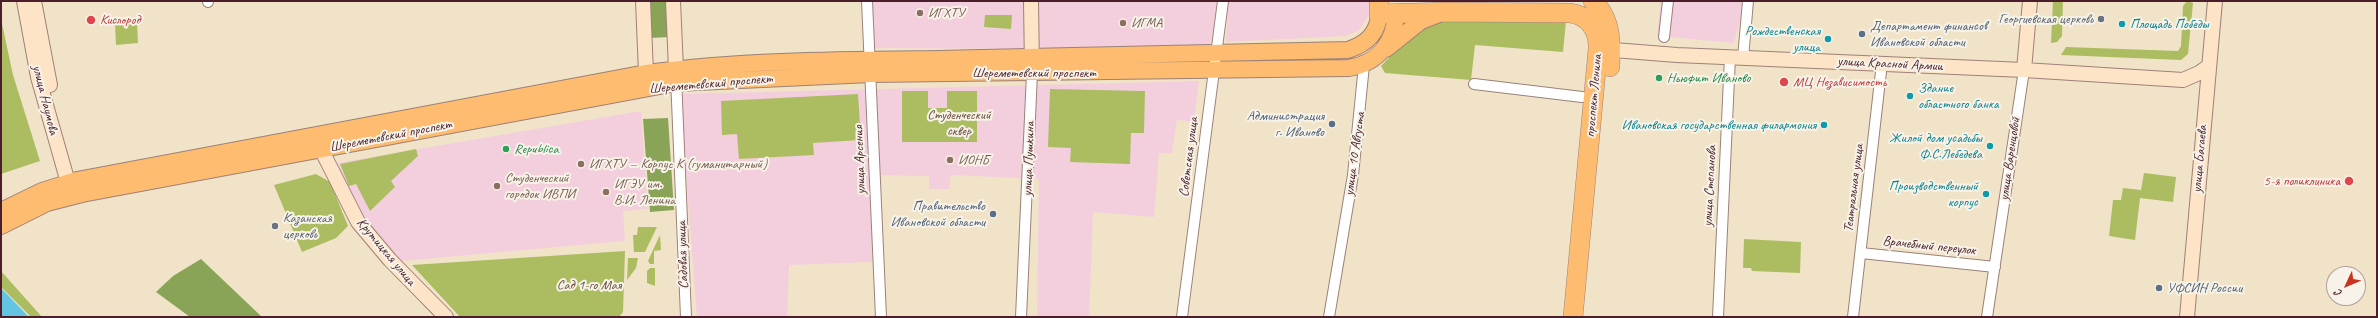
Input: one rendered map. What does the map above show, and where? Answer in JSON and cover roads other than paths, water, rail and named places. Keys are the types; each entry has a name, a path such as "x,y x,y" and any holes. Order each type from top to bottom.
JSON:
{"highway":[{"name":"проспект Ленина","path":"1573,317 1604,49 1609,28 1602,12 1593,1"},
{"name":"проспект Ленина","path":"1388,8 1446,12 1578,14 1590,23 1597,39 1604,49 1585,317"}],"main road":[{"name":"улица Наумова","path":"24,1 38,77 75,188"},
{"name":"улица Наумова","path":"34,1 48,75 75,188"},
{"path":"643,1 646,73"},
{"name":"Садовая улица","path":"673,1 676,76"},
{"name":"улица Пушкина","path":"1031,1 1032,65"},
{"name":"улица Варенцовой","path":"2024,70 2030,1"},
{"name":"улица Багаева","path":"2187,317 2215,1"},
{"name":"Шереметевский проспект","path":"1215,62 1348,50 1360,46 1374,32 1388,8"},
{"path":"1364,65 1378,55 1391,36 1388,8"},
{"name":"проспект Ленина","path":"1378,55 1421,20 1446,12"},
{"name":"улица Красной Армии","path":"1604,49 1736,58 1882,63 2183,80 2196,86 2203,95 2204,116"},
{"name":"Шереметевский проспект","path":"1,221 47,203 75,188 676,76 870,67 1215,62 1348,68 1364,65"},
{"name":"улица Красной Армии","path":"2183,80 2199,73 2209,66"},
{"name":"Шереметевский проспект","path":"320,142 646,73 676,76"},
{"name":"Крутицкая улица","path":"320,142 358,222 386,255 446,317"}],"street":[{"name":"улица Арсения","path":"867,1 881,317"},
{"name":"Советская улица","path":"1182,317 1223,1"},
{"path":"1664,37 1668,1"},
{"name":"улица Степанова","path":"1718,317 1736,58 1748,1"},
{"name":"Театральная улица","path":"1854,317 1882,63"},
{"name":"улица Пушкина","path":"1021,317 1032,65"},
{"name":"улица 10 Августа","path":"1329,317 1353,176 1364,65"},
{"name":"улица Варенцовой","path":"1987,317 2024,70"},
{"name":"Садовая улица","path":"676,76 686,317"},
{"path":"1474,84 1582,97"},
{"name":"Врачебный переулок","path":"1861,253 1995,267"}],"water":[{"path":"1,288 29,317 1,317"}],"place":[{"name":"ИГХТУ","path":"920,13"},
{"name":"Георгиевская церковь","path":"2101,19"},
{"name":"Кислород","path":"91,20"},
{"name":"ИГМА","path":"1123,23"},
{"name":"Площадь Победы","path":"2122,24"},
{"name":"Департамент финансов Ивановской области","path":"1862,34"},
{"name":"Рождественская улица","path":"1828,39"},
{"name":"Ньюфит Иваново","path":"1659,78"},
{"name":"МЦ Независимость","path":"1784,82"},
{"name":"Здание областного банка","path":"1910,96"},
{"name":"Администрация г. Иваново","path":"1332,124"},
{"name":"Ивановская государственная филармония","path":"1824,125"},
{"name":"Жилой дом усадьбы Ф.С.Лебедева","path":"1990,146"},
{"name":"Republica","path":"506,149"},
{"name":"ИОНБ","path":"950,160"},
{"name":"ИГХТУ — Корпус К (гуманитарный)","path":"581,164"},
{"name":"5-я поликлиника","path":"2349,181"},
{"name":"Студенческий городок ИВПИ","path":"497,186"},
{"name":"ИГЭУ им. В.И. Ленина","path":"606,192"},
{"name":"Производственный корпус","path":"1986,194"},
{"name":"Правительство Ивановской области","path":"993,214"},
{"name":"Казанская церковь","path":"275,226"},
{"name":"УФСИН России","path":"2159,288"}],"park label":[{"name":"Студенческий сквер","path":"959,124"},
{"name":"Сад 1-го Мая","path":"589,285"}]}
